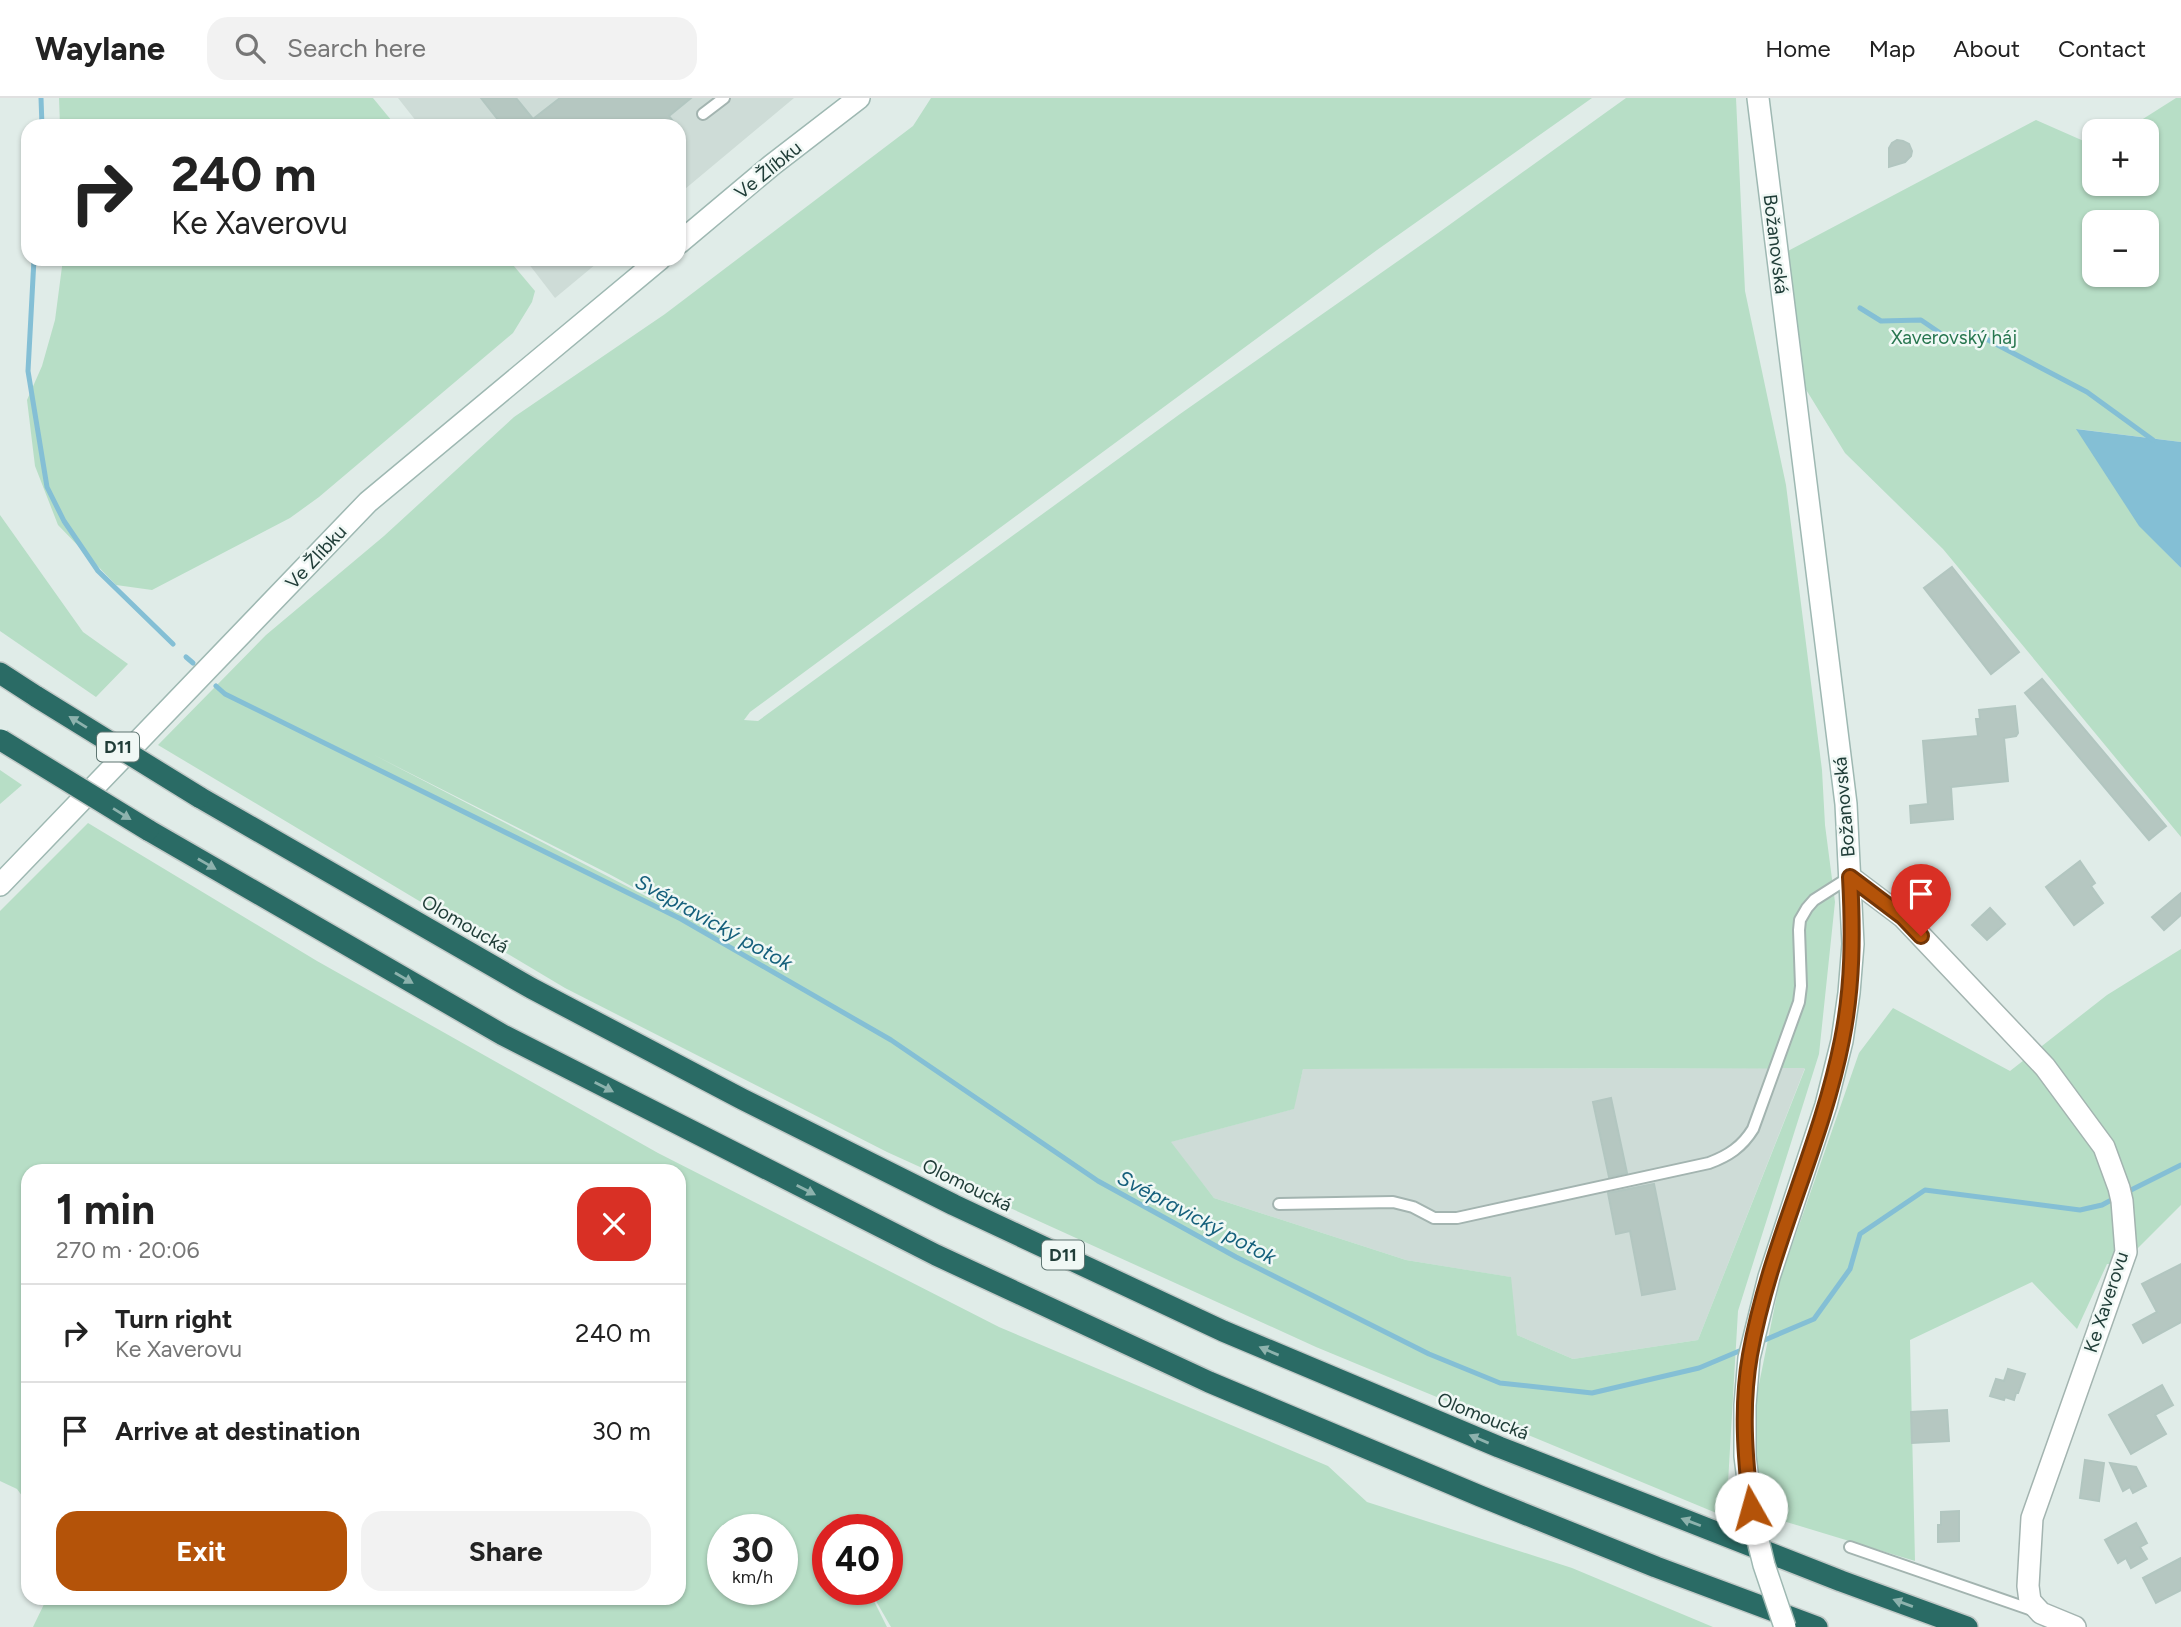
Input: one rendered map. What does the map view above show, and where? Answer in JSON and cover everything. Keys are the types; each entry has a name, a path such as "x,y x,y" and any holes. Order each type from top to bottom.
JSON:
{"highway":[{"name":"Olomoucká","path":"0,673 199,797 531,988 719,1087 954,1205 1211,1325 1499,1447 1841,1581 1967,1627"},
{"path":"1,740 148,830 503,1035 936,1255 1209,1382 1656,1567 1817,1627"}],"street":[{"name":"Ve Žlíbku","path":"686,237 772,165 859,98"},
{"name":"Božanovská","path":"1758,98 1846,804 1853,944 1842,1041 1826,1105 1769,1277 1751,1347 1745,1405 1745,1456 1753,1520 1764,1565 1785,1627"},
{"name":"Ve Žlíbku","path":"0,885 368,502 652,266"},
{"name":"Ke Xaverovu","path":"1850,877 1903,917 2045,1067 2105,1147 2120,1195 2126,1252 2032,1518 2028,1586 2030,1601 2042,1613"},
{"path":"2042,1613 2075,1627"}],"lane":[{"path":"703,114 724,98"},
{"path":"1279,1204 1393,1202 1413,1207 1434,1218 1457,1218 1709,1163 1731,1153 1747,1139 1753,1129 1795,1017 1801,986 1800,920 1814,900 1850,877"},
{"path":"1850,1547 2042,1613"}],"shaded area":[{"path":"398,98 794,98 686,188 686,119 414,119"},
{"path":"530,266 594,266 555,298"},
{"path":"1805,1068 1698,1340 1573,1359 1517,1335 1510,1277 1406,1260 1214,1198 1170,1142 1293,1109 1303,1069"}],"green space":[{"path":"59,98 373,98 390,119 60,119"},
{"path":"931,98 1592,98 1377,250 750,712 744,720 758,721 1180,414 1626,98 1736,98 1745,291 1786,485 1822,770 1825,825 1835,902 1819,1054 1738,1311 1726,1517 1316,1347 887,1152 565,988 158,745 266,635 384,536 514,417 665,314 913,126","holes":["374,755 609,874 738,944","1804,1068 1805,1069 1698,1340 1573,1359 1517,1335 1511,1277 1406,1260 1214,1198 1171,1142 1294,1109 1303,1069"]},
{"name":"Xaverovský háj","path":"2176,98 2181,98 2181,442 2077,429 2140,526 2181,568 2181,837 1943,549 1845,453 1802,383 1786,252 2036,120 2082,140 2082,196 2159,196 2159,119 2143,119"},
{"path":"62,266 514,266 535,291 532,302 513,333 319,497 290,518 152,590 116,585 58,525 35,466 27,400 42,366 55,320"},
{"path":"0,515 83,632 128,664 96,697 0,631"},
{"path":"0,770 22,785 0,804"},
{"path":"88,823 317,961 680,1164 21,1164 21,1494 17,1489 0,1481 0,911"},
{"path":"2181,949 2181,1205 2121,1265 2107,1264 2077,1329 2032,1282 1910,1340 1915,1561 1757,1513 1757,1394 1780,1280 1859,1053 1893,1008 2010,1071 2107,995"},
{"path":"686,1167 999,1327 1328,1466 1367,1502 1572,1568 1713,1627 891,1627 878,1605 903,1605 903,1514 812,1514 812,1605 876,1605 887,1627 33,1627 44,1605 686,1605"}],"water":[{"path":"2076,429 2181,442 2181,568 2139,526"}],"building":[{"path":"481,98 516,98 533,119 498,119"},
{"path":"560,98 691,98 669,116 671,119 533,119"},
{"path":"1897,140 1909,144 1911,156 1905,162 1889,167 1889,148"},
{"path":"1952,567 2019,652 1991,674 1924,588"},
{"path":"2042,679 2166,826 2149,840 2025,693"},
{"path":"2015,706 2018,733 2016,736 2004,738 2008,781 1951,787 1953,819 1911,823 1910,806 1928,804 1923,741 1978,736 1976,719 1980,719 1979,710"},
{"path":"2080,861 2095,883 2091,886 2103,903 2074,925 2046,887"},
{"path":"2181,893 2181,915 2164,930 2152,917"},
{"path":"1990,908 2005,924 1987,940 1972,925"},
{"path":"1611,1098 1627,1173 1609,1177 1593,1102"},
{"path":"1654,1184 1675,1289 1642,1295 1630,1231 1616,1234 1608,1193"},
{"path":"2181,1264 2181,1322 2143,1343 2133,1325 2157,1312 2142,1284"},
{"path":"2008,1369 2025,1374 2014,1400 1990,1396 1996,1379 2004,1381"},
{"path":"2162,1385 2173,1405 2155,1415 2166,1434 2131,1454 2109,1415"},
{"path":"1947,1410 1949,1441 1912,1443 1911,1412"},
{"path":"2085,1460 2104,1463 2099,1501 2080,1498"},
{"path":"2110,1463 2136,1467 2146,1486 2133,1493 2130,1487 2123,1491"},
{"path":"1959,1511 1959,1541 1938,1542 1941,1512"},
{"path":"2136,1523 2147,1543 2140,1547 2147,1559 2131,1568 2126,1558 2118,1563 2105,1540"},
{"path":"2181,1558 2181,1590 2156,1603 2143,1578"}],"waterway":[{"name":"Svépravický potok","path":"41,98 42,119"},
{"name":"Svépravický potok","path":"34,266 28,371 47,487 64,521 98,571 173,644"},
{"path":"1860,308 1881,321 1921,320 1946,337 1973,332 2087,392 2153,440"},
{"name":"Svépravický potok","path":"186,657 193,663"},
{"name":"Svépravický potok","path":"216,686 225,694 681,919 891,1040 1098,1181 1236,1257 1429,1354 1500,1383 1592,1393 1699,1368 1744,1349"},
{"name":"Svépravický potok","path":"2125,1193 2181,1165"},
{"name":"Svépravický potok","path":"1760,1342 1814,1319 1850,1269 1860,1234 1925,1190 2080,1210 2102,1205 2117,1197"}],"route":[{"path":"1751,1508 1745,1456 1749,1358 1769,1277 1826,1105 1842,1041 1853,944 1850,877 1903,917 1921,936"}]}
